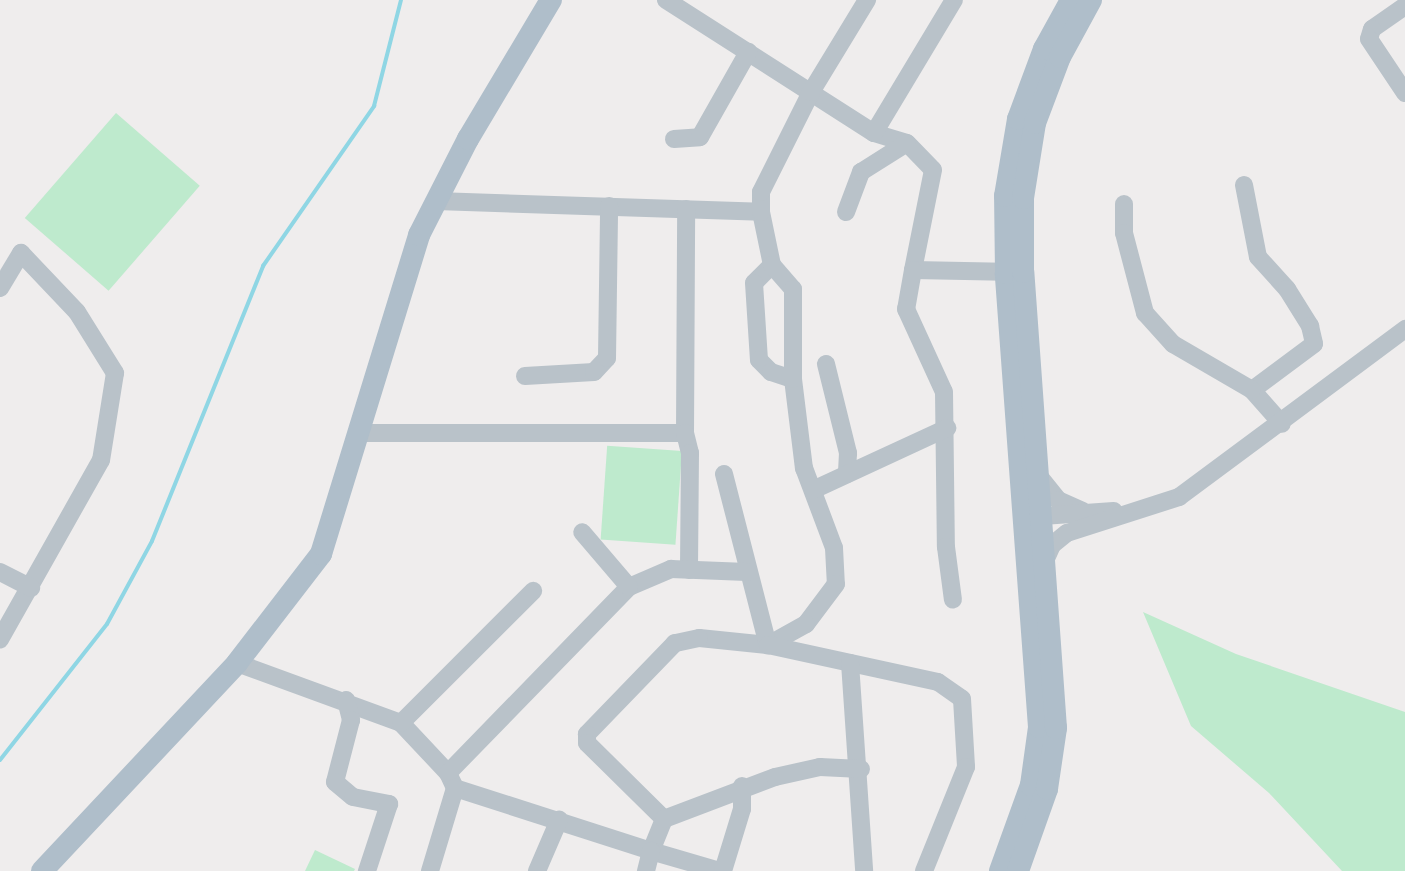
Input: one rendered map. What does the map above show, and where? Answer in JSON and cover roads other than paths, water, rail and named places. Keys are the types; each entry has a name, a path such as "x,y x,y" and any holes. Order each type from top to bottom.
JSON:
{"main road":[{"path":"42,871 237,663 321,554 419,235 551,0"},
{"path":"1000,871 1031,785 1039,727 1038,475 1005,196 1018,119 1044,49 1071,0"},
{"path":"1018,871 1047,789 1056,728 1044,563 1036,520 1014,272 1035,123 1060,57 1091,0"}],"street":[{"path":"666,0 695,8 748,52 874,133 907,143 933,170 906,309 944,392 947,428 943,481 953,600"},
{"path":"768,645 806,624 836,584 834,548 804,468 793,379 793,289 772,265 761,212 761,192 811,92 867,0"},
{"path":"874,133 954,0"},
{"path":"1405,6 1372,29 1369,39 1405,93"},
{"path":"674,139 700,137 748,52"},
{"path":"846,212 861,172 907,143"},
{"path":"1244,185 1258,257 1287,289 1310,326 1314,344 1252,390"},
{"path":"436,201 761,212"},
{"path":"1124,204 1124,233 1145,313 1173,344 1252,390 1282,424"},
{"path":"525,376 594,372 607,358 609,206"},
{"path":"686,209 685,433 690,453 689,570"},
{"path":"0,288 21,253 77,312 115,373 101,460 0,639"},
{"path":"772,265 754,283 759,360 771,372 793,379"},
{"path":"913,270 1014,272"},
{"path":"1036,520 1086,519 1145,511 1179,497 1282,424 1405,329"},
{"path":"826,364 848,453 847,474"},
{"path":"813,490 947,428"},
{"path":"358,433 685,433"},
{"path":"724,474 768,645"},
{"path":"1038,475 1058,500 1086,519"},
{"path":"1044,563 1057,539 1086,519"},
{"path":"582,532 629,587"},
{"path":"430,871 451,781 629,587 652,574 689,570 747,572"},
{"path":"0,572 31,588"},
{"path":"401,723 533,591"},
{"path":"664,819 592,751 587,734 675,643 699,638 768,645 938,682 962,699 966,767 924,871"},
{"path":"237,663 346,700 401,723 451,781 651,851 722,871 742,809 742,786"},
{"path":"850,663 861,769 864,871"},
{"path":"346,700 351,720 335,782 353,797 389,804 367,871"},
{"path":"646,871 664,819 742,786 820,767 861,769"},
{"path":"537,871 559,820"}],"waterway":[{"path":"0,760 107,624 152,541 263,266 374,106 401,0"}]}
